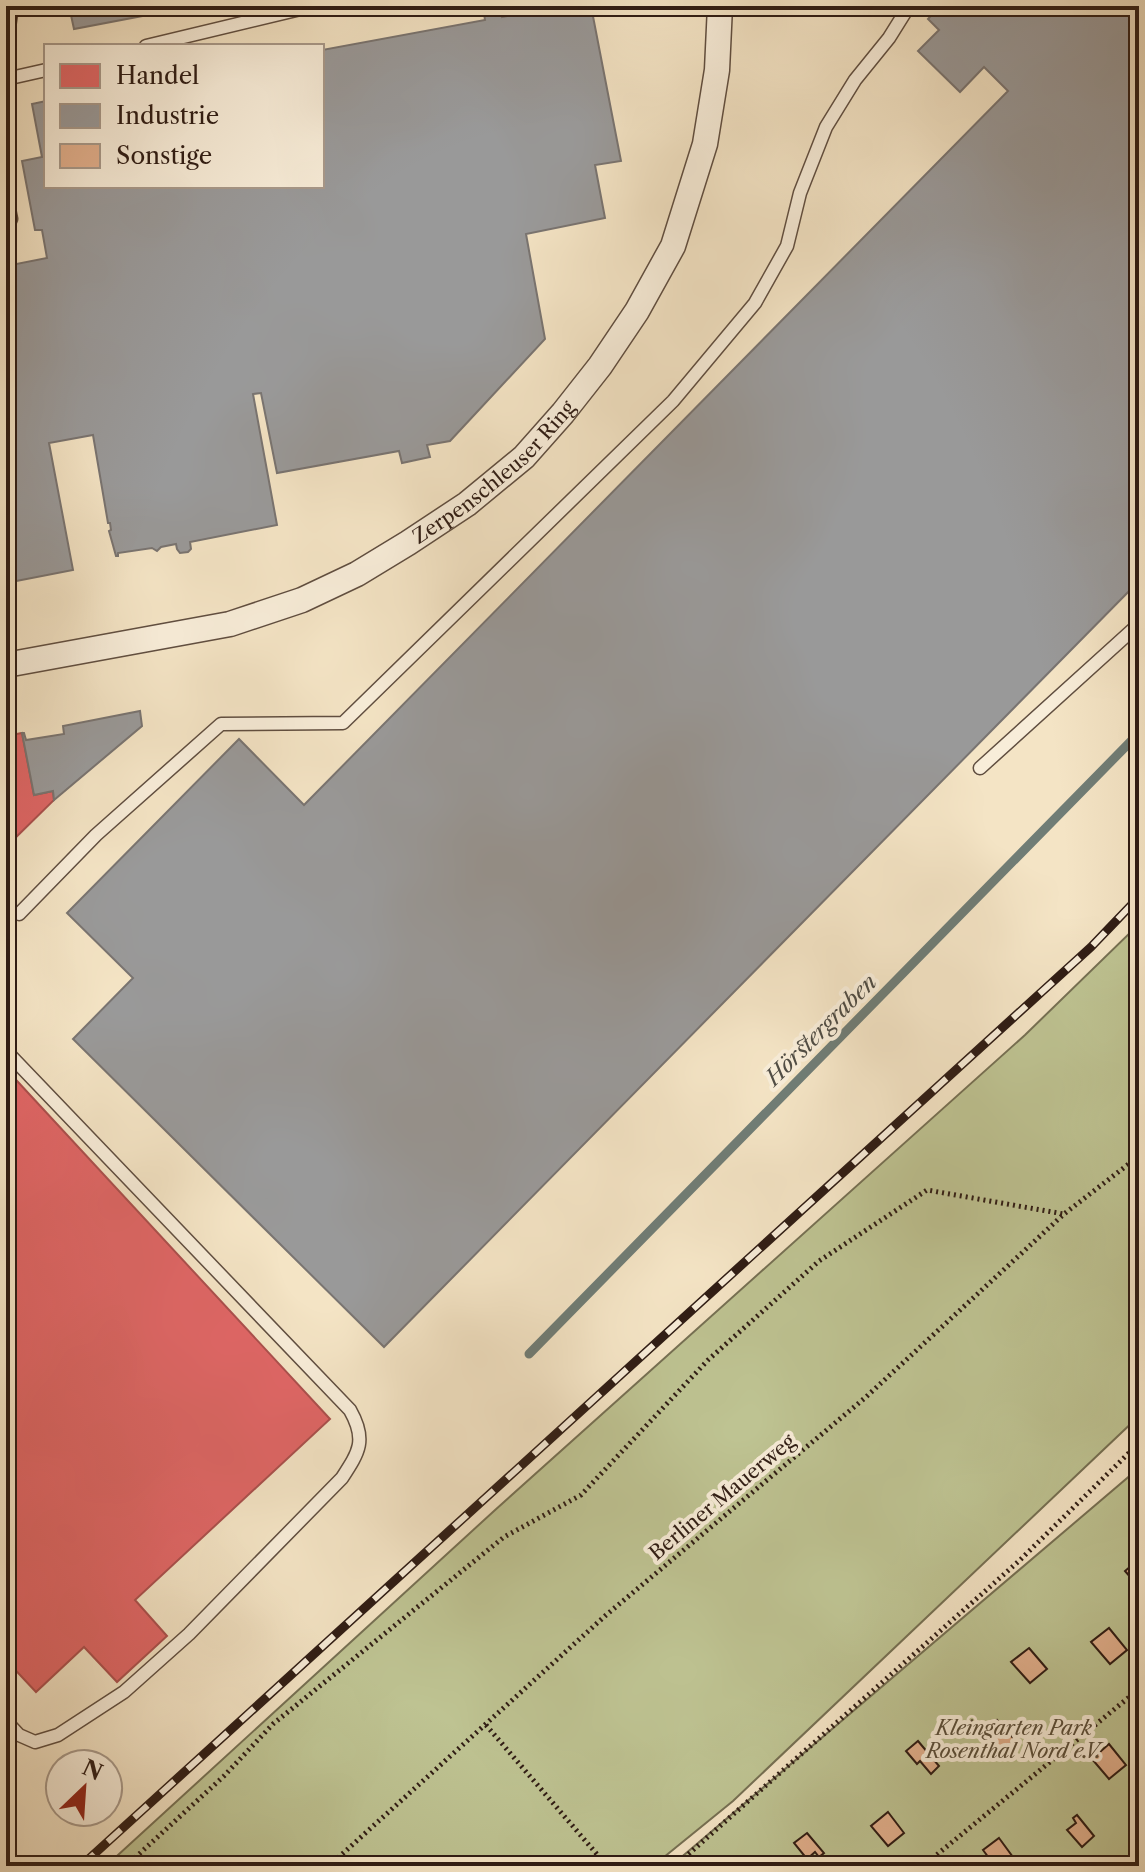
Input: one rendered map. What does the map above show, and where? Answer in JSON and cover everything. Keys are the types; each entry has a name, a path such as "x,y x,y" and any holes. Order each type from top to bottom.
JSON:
{"street":[{"name":"Zerpenschleuser Ring","path":"6,665 230,624 302,600 357,574 408,543 467,504 524,457 600,366 637,311 673,246 705,144 717,70 720,6"}],"lane":[{"path":"6,47 14,6"},
{"path":"154,44 313,6"},
{"path":"19,914 96,835 221,724 343,723 673,401 755,303 787,246 800,193 826,127 855,80 889,38 909,6"},
{"path":"6,79 44,70"},
{"path":"6,194 11,219"},
{"path":"980,768 1139,624"},
{"path":"6,1051 350,1410 359,1426 358,1453 342,1478 189,1634 124,1692 58,1735 35,1742 19,1735 6,1721"}],"path":[{"name":"Berliner Mauerweg","path":"329,1866 605,1616 866,1397 1064,1214 1139,1156"},
{"path":"126,1866 224,1776 273,1724 504,1537 581,1495 708,1360 819,1261 927,1190 1064,1214"},
{"path":"675,1866 1019,1561 1139,1443"},
{"path":"923,1866 1139,1689"},
{"path":"486,1725 607,1866"}],"green space":[{"path":"1139,924 1139,1416 733,1801 653,1866 106,1866 494,1511 1025,1035"},
{"name":"Kleingarten Park Rosenthal Nord e.V.","path":"1139,1468 1139,1866 671,1866"}],"building: Handel":[{"path":"22,733 34,795 53,791 54,800 6,847 6,736"},
{"path":"6,1069 330,1419 135,1600 167,1636 117,1682 84,1647 36,1692 6,1660"}],"building: Industrie":[{"path":"69,6 195,6 74,29"},
{"path":"483,6 499,6 502,17 561,6 591,6 621,161 595,165 605,218 526,234 545,339 450,441 427,445 430,457 402,463 399,451 277,473 261,393 253,394 277,525 190,542 188,552 180,553 176,544 157,551 152,548 118,553 116,556 93,435 49,443 73,570 6,583 6,266 47,258 42,230 35,230 22,161 42,157 32,104 44,101 44,188 324,188 324,50 485,20"},
{"path":"940,6 1077,6 1085,13 1092,6 1139,6 1139,581 384,1347 73,1039 133,978 67,913 239,739 304,805 1008,91 984,67 960,92 918,51 939,30 928,19"},
{"path":"140,711 142,726 54,800 53,791 34,795 22,733 26,740 64,734 63,726"}],"building: Sonstige":[{"path":"1139,1559 1139,1587 1125,1571"},
{"path":"1109,1628 1127,1650 1110,1664 1091,1642"},
{"path":"1029,1648 1047,1669 1030,1683 1011,1662"},
{"path":"997,1720 1015,1740 998,1754 980,1734"},
{"path":"918,1741 939,1766 931,1774 906,1751"},
{"path":"1109,1744 1126,1765 1109,1779 1092,1759"},
{"path":"888,1812 904,1833 888,1846 871,1826"},
{"path":"1077,1815 1094,1836 1082,1847 1067,1830 1076,1823 1073,1818"},
{"path":"807,1833 824,1853 819,1857 815,1852 807,1859 794,1843"},
{"path":"999,1838 1018,1864 1015,1866 995,1866 983,1850"}],"waterway":[{"name":"Hörstergraben","path":"529,1354 1139,733"}],"railway":[{"path":"81,1866 1091,947 1139,897"}]}
